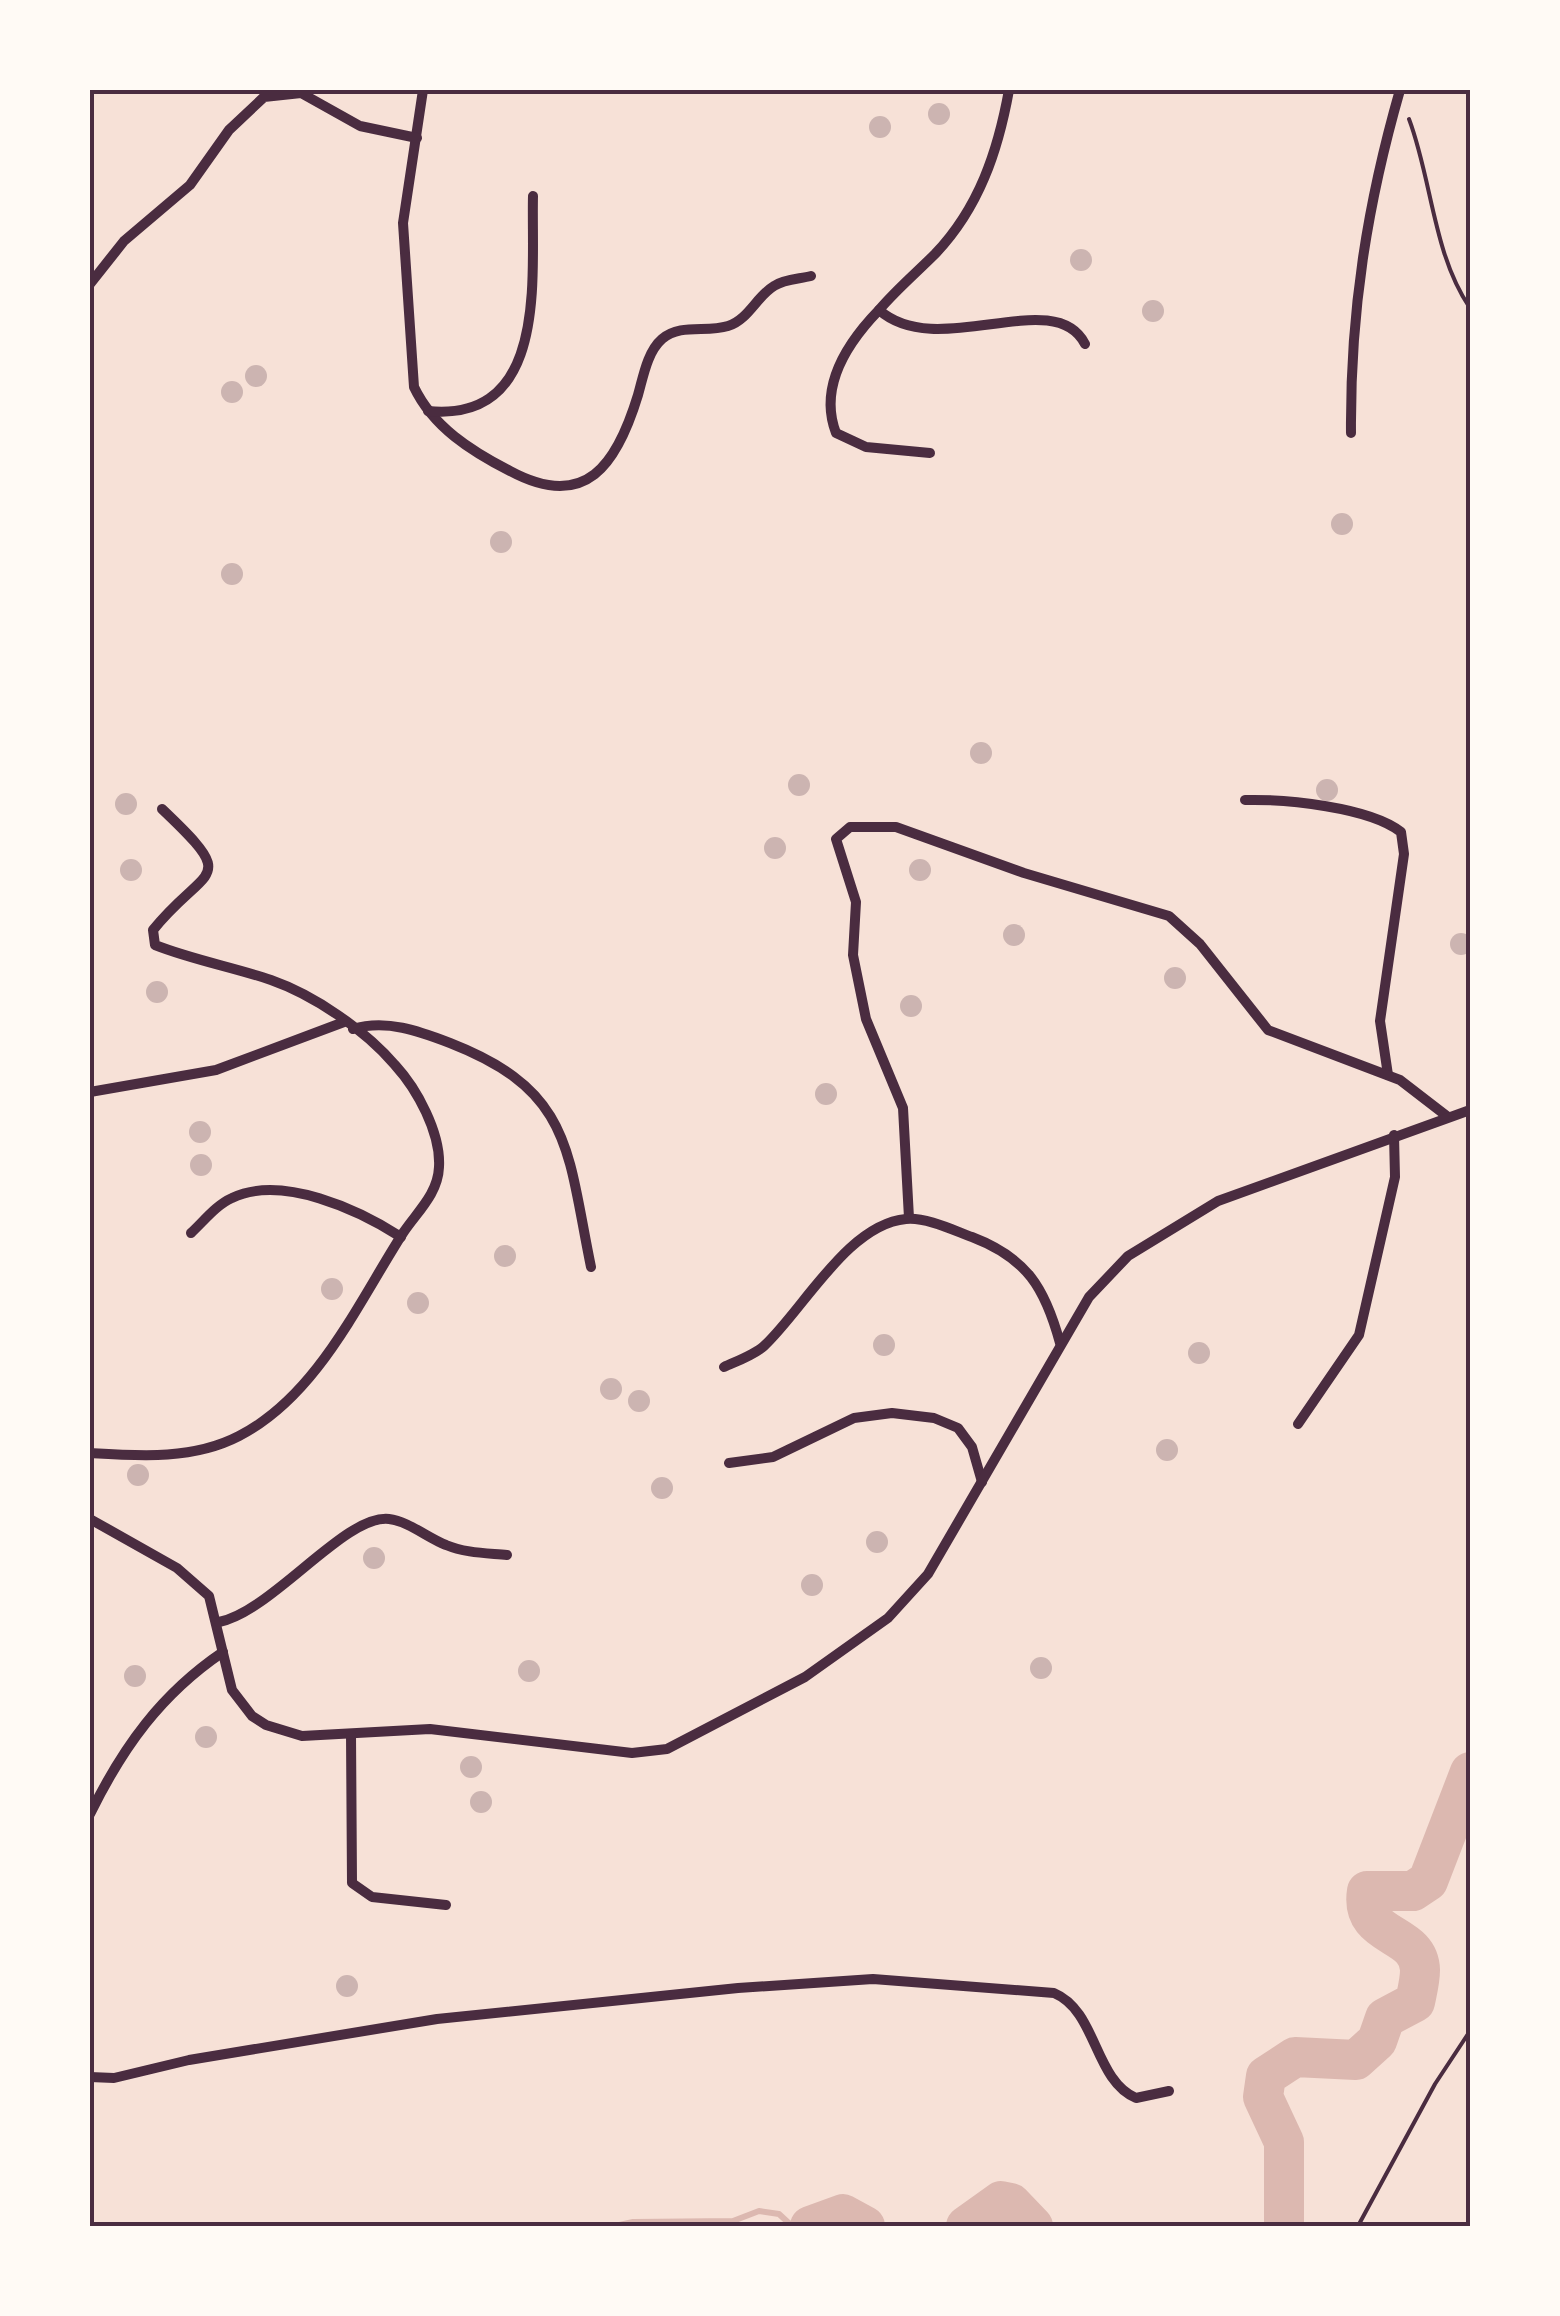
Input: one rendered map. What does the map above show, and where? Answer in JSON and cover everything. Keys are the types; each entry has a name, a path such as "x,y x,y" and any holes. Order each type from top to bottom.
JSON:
{"street":[{"path":"90,284 124,241 190,185 228,130 264,97 289,90 301,92 360,126 417,138"},
{"path":"424,90 403,244 410,371 428,411 468,446 531,483 577,485 606,466 634,410 649,360 663,338 684,329 728,326 773,286 810,276"},
{"path":"930,453 866,447 836,432 828,403 846,350 938,250 973,203 988,173 1009,90"},
{"path":"1351,433 1355,311 1380,151 1399,91"},
{"path":"428,411 460,412 482,403 523,355 530,323 534,196"},
{"path":"879,310 894,323 931,332 1017,320 1058,323 1079,333 1085,344"},
{"path":"1245,800 1307,804 1382,822 1401,832 1404,854 1380,1022 1388,1075"},
{"path":"90,1452 142,1456 185,1452 238,1437 261,1421 310,1372 354,1315 434,1187 438,1152 408,1082 395,1064 349,1025 275,982 155,945 153,930 203,881 209,866 204,850 162,809"},
{"path":"909,1218 902,1108 866,1019 855,975 856,902 836,839 850,827 896,828 1024,873 1169,916 1200,944 1268,1030 1388,1075 1426,1096 1448,1117"},
{"path":"90,1092 216,1070 349,1025 387,1024 436,1037 508,1070 542,1100 565,1146 591,1267"},
{"path":"90,1519 198,1584 209,1596 219,1622 232,1690 252,1716 266,1725 302,1736 452,1730 632,1753 686,1742 805,1677 888,1618 928,1574 1060,1343 1108,1275 1128,1256 1187,1217 1277,1176 1470,1110"},
{"path":"1298,1424 1359,1334 1395,1177 1394,1135"},
{"path":"192,1234 230,1198 275,1192 316,1199 362,1214 401,1237"},
{"path":"724,1367 762,1348 831,1270 869,1234 909,1218 995,1246 1022,1263 1041,1286 1060,1343"},
{"path":"728,1464 773,1457 854,1418 892,1413 946,1422 966,1436 982,1482"},
{"path":"219,1622 250,1612 349,1534 379,1520 399,1522 451,1547 507,1555"},
{"path":"90,1814 143,1722 186,1678 223,1652"},
{"path":"351,1734 352,1884 372,1897 446,1905"},
{"path":"90,2077 114,2078 189,2060 438,2019 738,1988 873,1979 1054,1993 1075,2010 1118,2087 1136,2098 1169,2091"}],"path":[{"path":"1399,91 1425,161 1453,280 1470,308"},
{"path":"1358,2226 1435,2084 1470,2031"}],"building":[{"path":"939,103 947,106 947,122 939,125 931,122 928,114 931,106"},
{"path":"880,116 888,119 888,135 880,138 872,135 869,127 872,119"},
{"path":"1081,249 1089,252 1089,268 1081,271 1073,268 1070,260 1073,252"},
{"path":"1153,300 1161,303 1161,319 1153,322 1145,319 1142,311 1145,303"},
{"path":"256,365 264,368 264,384 256,387 248,384 245,376 248,368"},
{"path":"232,381 240,384 240,400 232,403 224,400 221,392 224,384"},
{"path":"1342,513 1350,516 1350,532 1342,535 1334,532 1331,524 1334,516"},
{"path":"501,531 509,534 509,550 501,553 493,550 490,542 493,534"},
{"path":"232,563 240,566 240,582 232,585 224,582 221,574 224,566"},
{"path":"981,742 989,745 989,761 981,764 973,761 970,753 973,745"},
{"path":"799,774 807,777 807,793 799,796 791,793 788,785 791,777"},
{"path":"1327,779 1335,782 1335,798 1327,801 1319,798 1316,790 1319,782"},
{"path":"126,793 134,796 134,812 126,815 118,812 115,804 118,796"},
{"path":"775,837 783,840 783,856 775,859 767,856 764,848 767,840"},
{"path":"131,859 139,862 139,878 131,881 123,878 120,870 123,862"},
{"path":"920,859 928,862 928,878 920,881 912,878 909,870 912,862"},
{"path":"1014,924 1022,927 1022,943 1014,946 1006,943 1003,935 1006,927"},
{"path":"1461,933 1472,944 1461,955 1450,944"},
{"path":"1175,967 1183,970 1183,986 1175,989 1167,986 1164,978 1167,970"},
{"path":"157,981 165,984 165,1000 157,1003 149,1000 146,992 149,984"},
{"path":"911,995 919,998 919,1014 911,1017 903,1014 900,1006 903,998"},
{"path":"826,1083 834,1086 834,1102 826,1105 818,1102 815,1094 818,1086"},
{"path":"200,1121 208,1124 208,1140 200,1143 192,1140 189,1132 192,1124"},
{"path":"201,1154 209,1157 209,1173 201,1176 193,1173 190,1165 193,1157"},
{"path":"505,1245 513,1248 513,1264 505,1267 497,1264 494,1256 497,1248"},
{"path":"332,1278 340,1281 340,1297 332,1300 324,1297 321,1289 324,1281"},
{"path":"418,1292 426,1295 426,1311 418,1314 410,1311 407,1303 410,1295"},
{"path":"884,1334 892,1337 892,1353 884,1356 876,1353 873,1345 876,1337"},
{"path":"1199,1342 1207,1345 1207,1361 1199,1364 1191,1361 1188,1353 1191,1345"},
{"path":"611,1378 619,1381 619,1397 611,1400 603,1397 600,1389 603,1381"},
{"path":"639,1390 647,1393 647,1409 639,1412 631,1409 628,1401 631,1393"},
{"path":"1167,1439 1175,1442 1175,1458 1167,1461 1159,1458 1156,1450 1159,1442"},
{"path":"138,1464 146,1467 146,1483 138,1486 130,1483 127,1475 130,1467"},
{"path":"662,1477 670,1480 670,1496 662,1499 654,1496 651,1488 654,1480"},
{"path":"877,1531 885,1534 885,1550 877,1553 869,1550 866,1542 869,1534"},
{"path":"374,1547 382,1550 382,1566 374,1569 366,1566 363,1558 366,1550"},
{"path":"812,1574 820,1577 820,1593 812,1596 804,1593 801,1585 804,1577"},
{"path":"1041,1657 1049,1660 1049,1676 1041,1679 1033,1676 1030,1668 1033,1660"},
{"path":"529,1660 537,1663 537,1679 529,1682 521,1679 518,1671 521,1663"},
{"path":"135,1665 143,1668 143,1684 135,1687 127,1684 124,1676 127,1668"},
{"path":"206,1726 214,1729 214,1745 206,1748 198,1745 195,1737 198,1729"},
{"path":"471,1756 479,1759 479,1775 471,1778 463,1775 460,1767 463,1759"},
{"path":"481,1791 489,1794 489,1810 481,1813 473,1810 470,1802 473,1794"},
{"path":"347,1975 355,1978 355,1994 347,1997 339,1994 336,1986 339,1978"}],"waterway":[{"path":"1284,2226 1284,2142 1263,2097 1266,2076 1295,2057 1356,2060 1377,2041 1385,2018 1415,2002 1420,1974 1417,1957 1372,1918 1367,1891 1413,1891 1428,1881 1470,1772"},
{"path":"966,2226 1001,2201 1011,2203 1033,2226"},
{"path":"615,2226 633,2222 733,2221 759,2211 779,2214 792,2226"},
{"path":"810,2226 843,2214 865,2226"}]}
